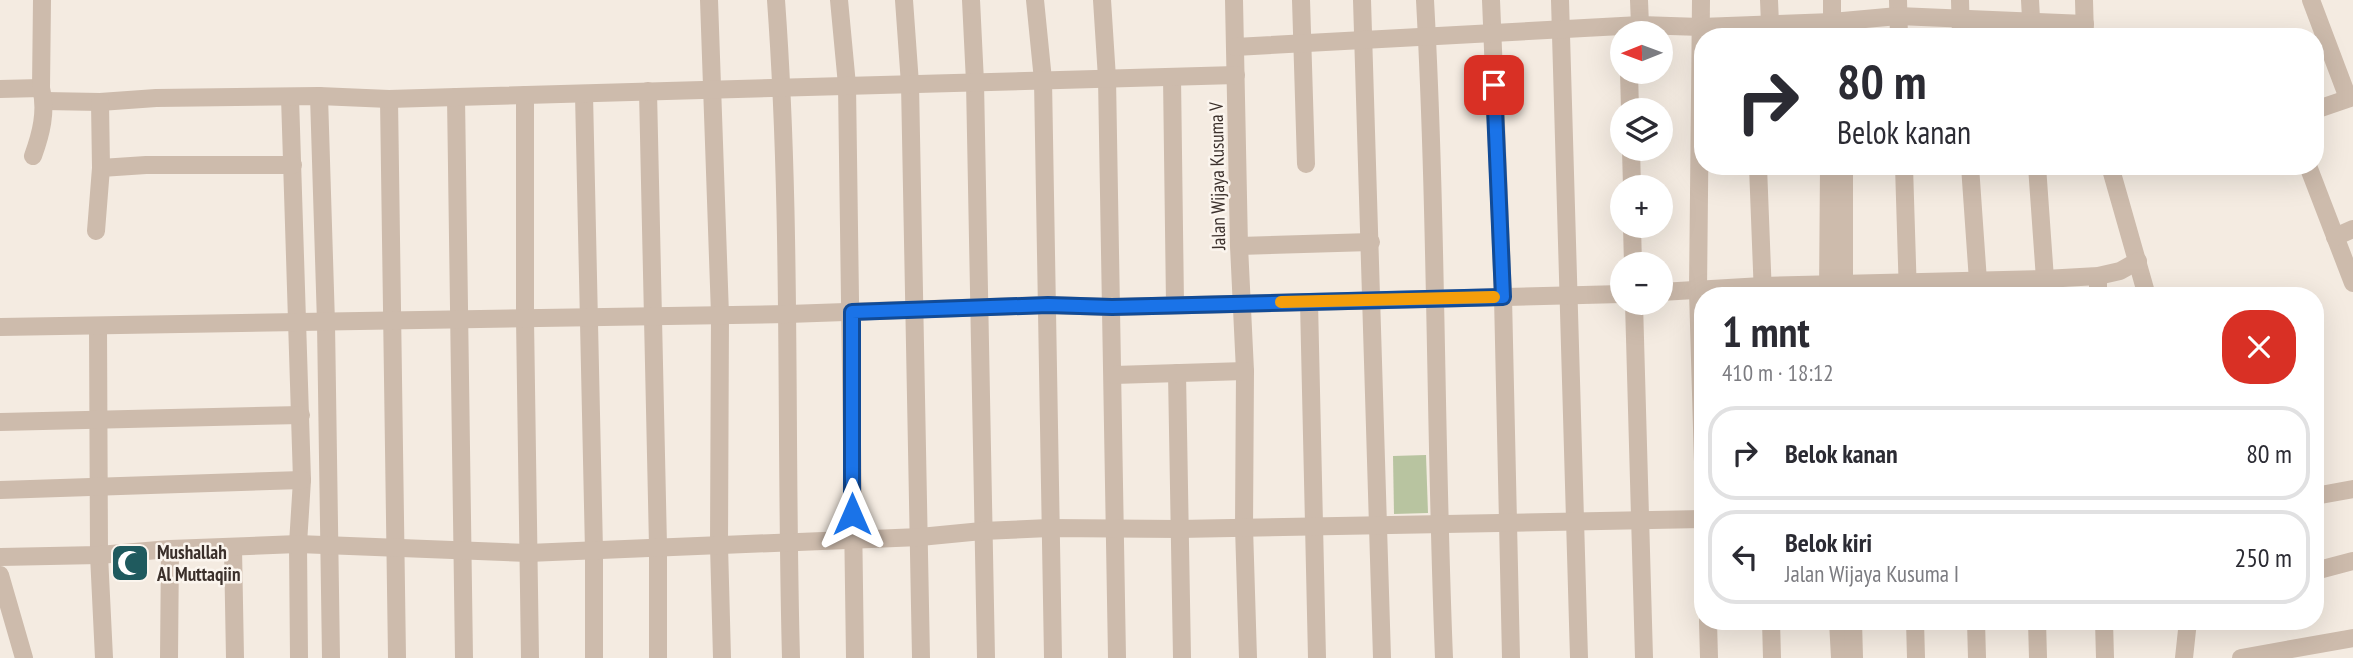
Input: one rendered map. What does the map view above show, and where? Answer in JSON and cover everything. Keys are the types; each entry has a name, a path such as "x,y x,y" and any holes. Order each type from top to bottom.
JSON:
{"street":[{"path":"33,156 40,138 43,94 43,0"},
{"path":"709,0 720,315 719,545 722,658"},
{"path":"776,0 783,87 791,658"},
{"path":"839,0 847,85 855,658"},
{"path":"904,0 910,84 921,658"},
{"path":"971,0 975,82 986,658"},
{"path":"1035,0 1043,80 1053,658"},
{"path":"1102,0 1107,78 1114,375 1117,658"},
{"name":"Jalan Wijaya Kusuma V","path":"1234,0 1239,246 1245,370 1244,527 1248,658"},
{"path":"1301,0 1306,164"},
{"path":"1362,0 1382,658"},
{"path":"1425,0 1437,299 1439,525 1444,658"},
{"path":"1491,0 1503,297 1511,658"},
{"path":"1560,0 1579,658"},
{"path":"1634,21 1639,0"},
{"path":"1700,0 1701,27"},
{"path":"1759,28 1769,0"},
{"path":"1832,0 1839,28"},
{"path":"1842,28 1898,8 1961,28 1960,0"},
{"path":"2030,0 2031,28"},
{"path":"2084,0 2085,28"},
{"path":"2311,0 2322,28"},
{"path":"1898,8 1899,28"},
{"path":"1673,27 1730,28"},
{"path":"1235,47 1492,32 1610,28"},
{"path":"2324,32 2350,97 2324,107"},
{"path":"0,89 100,102 156,98 318,96 389,99 1236,75"},
{"path":"1172,77 1175,304"},
{"path":"648,91 658,658"},
{"path":"584,94 594,658"},
{"path":"525,95 530,658"},
{"path":"318,96 327,323 331,658"},
{"path":"290,97 301,415 299,658"},
{"path":"456,97 464,658"},
{"path":"389,99 397,658"},
{"path":"96,231 101,168 100,102"},
{"path":"101,168 146,165 293,165"},
{"path":"1698,287 1699,175"},
{"path":"1758,175 1763,287"},
{"path":"1829,175 1835,287"},
{"path":"1835,287 1843,175"},
{"path":"1904,175 1908,287"},
{"path":"1970,175 1972,286"},
{"path":"2036,285 2037,175"},
{"path":"2112,175 2144,287"},
{"path":"2311,175 2353,283"},
{"path":"2335,237 2353,229"},
{"path":"1239,246 1371,242"},
{"path":"1951,287 2036,285 2120,271 2137,261"},
{"path":"2098,276 2098,287"},
{"path":"1673,291 1694,290"},
{"path":"0,327 652,317 1048,305 1112,307 1610,294"},
{"path":"1309,302 1317,658"},
{"path":"1634,315 1644,658"},
{"path":"98,326 101,488 99,555 104,658"},
{"path":"1114,375 1245,370"},
{"path":"1177,373 1182,658"},
{"path":"0,422 301,415"},
{"path":"0,490 302,480"},
{"path":"2324,494 2353,489"},
{"path":"0,557 99,555 298,544 528,553 920,537 1049,528 1314,528 1694,519"},
{"path":"233,548 235,658"},
{"path":"169,658 170,549"},
{"path":"2324,569 2353,561"},
{"path":"0,575 24,658"},
{"path":"1708,630 1709,658"},
{"path":"1771,630 1772,658"},
{"path":"1838,630 1840,658"},
{"path":"1853,630 1854,658"},
{"path":"1915,630 1916,658"},
{"path":"1976,630 1977,658"},
{"path":"2037,630 2038,658"},
{"path":"2104,630 2105,658"},
{"path":"2184,658 2187,630"},
{"path":"2241,658 2353,638"}],"green space":[{"path":"1426,455 1428,513 1394,514 1393,456"}],"slow traffic":[{"path":"1281,302 1494,297"}],"place":[{"name":"Mushallah Al Muttaqiin","path":"130,563"}],"route":[{"path":"852,514 852,312 1048,305 1112,307 1503,297 1494,85"}]}
